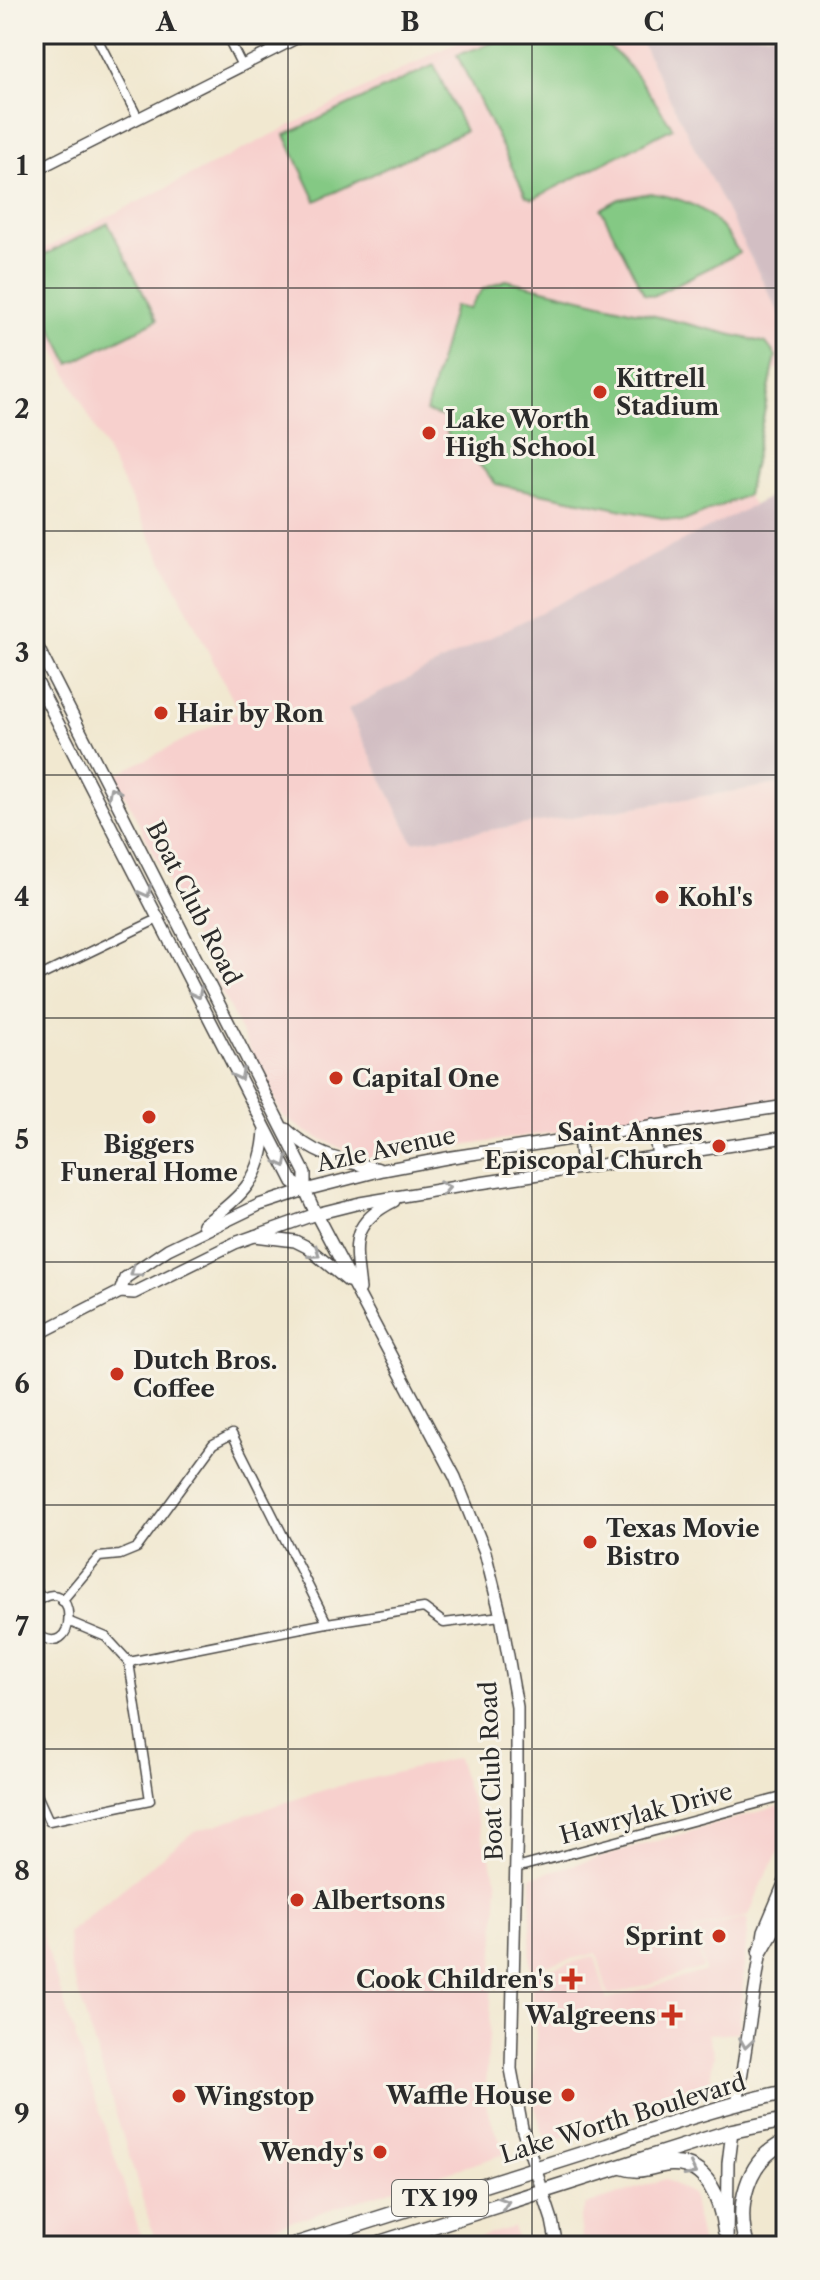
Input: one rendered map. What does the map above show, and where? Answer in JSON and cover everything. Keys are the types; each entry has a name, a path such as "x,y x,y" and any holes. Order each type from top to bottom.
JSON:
{"highway":[{"path":"760,1952 786,1907"},
{"name":"Lake Worth Boulevard","path":"291,2246 737,2104 786,2092"},
{"name":"Lake Worth Boulevard","path":"370,2246 732,2131 786,2120"},
{"path":"747,2246 742,2231 741,2210 745,2190 765,2157 786,2142"},
{"path":"621,2167 638,2172 669,2164 684,2165 698,2172 716,2193 726,2238"}],"main road":[{"name":"Boat Club Road","path":"34,640 305,1173 305,1190 316,1214 460,1487 485,1552 501,1616 517,1707 511,2069 522,2128 557,2246"},
{"name":"Boat Club Road","path":"34,676 293,1182 305,1190"},
{"name":"Azle Avenue","path":"120,1292 125,1278 168,1249 259,1205 305,1190 383,1170 786,1106"},
{"path":"279,1122 315,1152 383,1170"},
{"path":"653,1125 658,1156"},
{"path":"168,1249 225,1209 249,1184 260,1165 265,1128"},
{"path":"579,1137 582,1167"},
{"name":"Azle Avenue","path":"34,1336 120,1292 134,1293 208,1255 316,1214 404,1195 786,1137"},
{"name":"Azle Avenue","path":"361,1298 354,1245 358,1231 369,1217 404,1195"},
{"name":"Azle Avenue","path":"255,1236 295,1241 307,1247 348,1280 361,1298"},
{"path":"737,2104 760,1952 767,1921 786,1879"},
{"path":"726,2238 732,2131"}],"street":[{"path":"95,34 138,118"},
{"path":"226,34 242,66"},
{"path":"34,170 305,34"},
{"path":"34,979 160,918"},
{"path":"62,1601 99,1557 120,1555 137,1548 213,1444 232,1434 327,1623"},
{"path":"34,1585 38,1601 49,1597 62,1601 70,1612 70,1622 65,1632 53,1638 34,1632"},
{"path":"129,1662 327,1623 424,1608 444,1623 501,1616"},
{"path":"34,1788 49,1821 150,1800 129,1662 106,1637 70,1622"},
{"name":"Hawrylak Drive","path":"516,1868 786,1796"}],"shaded area":[{"name":"Lake Worth High School","path":"473,34 637,34 786,327 786,365 774,371 747,495 754,506 348,709 413,842 786,783 786,1098 380,1158 358,1156 306,1132 282,1115 115,775 239,712 34,308 34,254"},
{"path":"637,34 786,34 786,327"},
{"path":"782,491 786,499 786,783 413,842 348,709"},
{"path":"457,1758 498,1883 485,2103 505,2154 214,2246 157,2246 70,1966 68,1933 193,1832 327,1789"},
{"path":"786,1804 786,1840 762,1882 749,1916 694,1929 703,1968 608,1996 597,1953 530,1969 531,1877"},
{"path":"34,1911 144,2246 34,2246"},
{"path":"748,1918 739,2032 708,2034 714,2055 708,2089 677,2102 551,2142 542,2132 533,2099 536,2039 531,1974 595,1956 607,1999 705,1971 696,1930"},
{"path":"665,2179 692,2194 702,2246 583,2246 580,2219 586,2205"},
{"path":"513,2227 519,2246 451,2246"}],"green space":[{"path":"518,34 590,34 626,64 673,128 533,199 526,196 457,55"},
{"path":"434,65 465,131 316,201 285,135"},
{"path":"650,193 680,200 703,211 722,228 739,253 653,296 644,294 601,209 619,199"},
{"path":"108,223 157,320 70,364 34,293 34,260"},
{"name":"Kittrell Stadium","path":"506,280 766,343 776,356 747,495 682,522 496,484 465,448 450,438 448,418 426,412 454,306 468,309 483,289"}],"place":[{"name":"Kittrell Stadium","path":"600,392"},
{"name":"Lake Worth High School","path":"429,433"},
{"name":"Hair by Ron","path":"161,713"},
{"name":"Kohl's","path":"662,897"},
{"name":"Capital One","path":"336,1078"},
{"name":"Biggers Funeral Home","path":"149,1117"},
{"name":"Saint Annes Episcopal Church","path":"719,1146"},
{"name":"Dutch Bros. Coffee","path":"117,1374"},
{"name":"Texas Movie Bistro","path":"590,1542"},
{"name":"Albertsons","path":"297,1900"},
{"name":"Sprint","path":"719,1936"},
{"name":"Cook Children's","path":"572,1979"},
{"name":"Walgreens","path":"672,2015"},
{"name":"Waffle House","path":"568,2095"},
{"name":"Wingstop","path":"179,2096"},
{"name":"Wendy's","path":"380,2152"}]}
